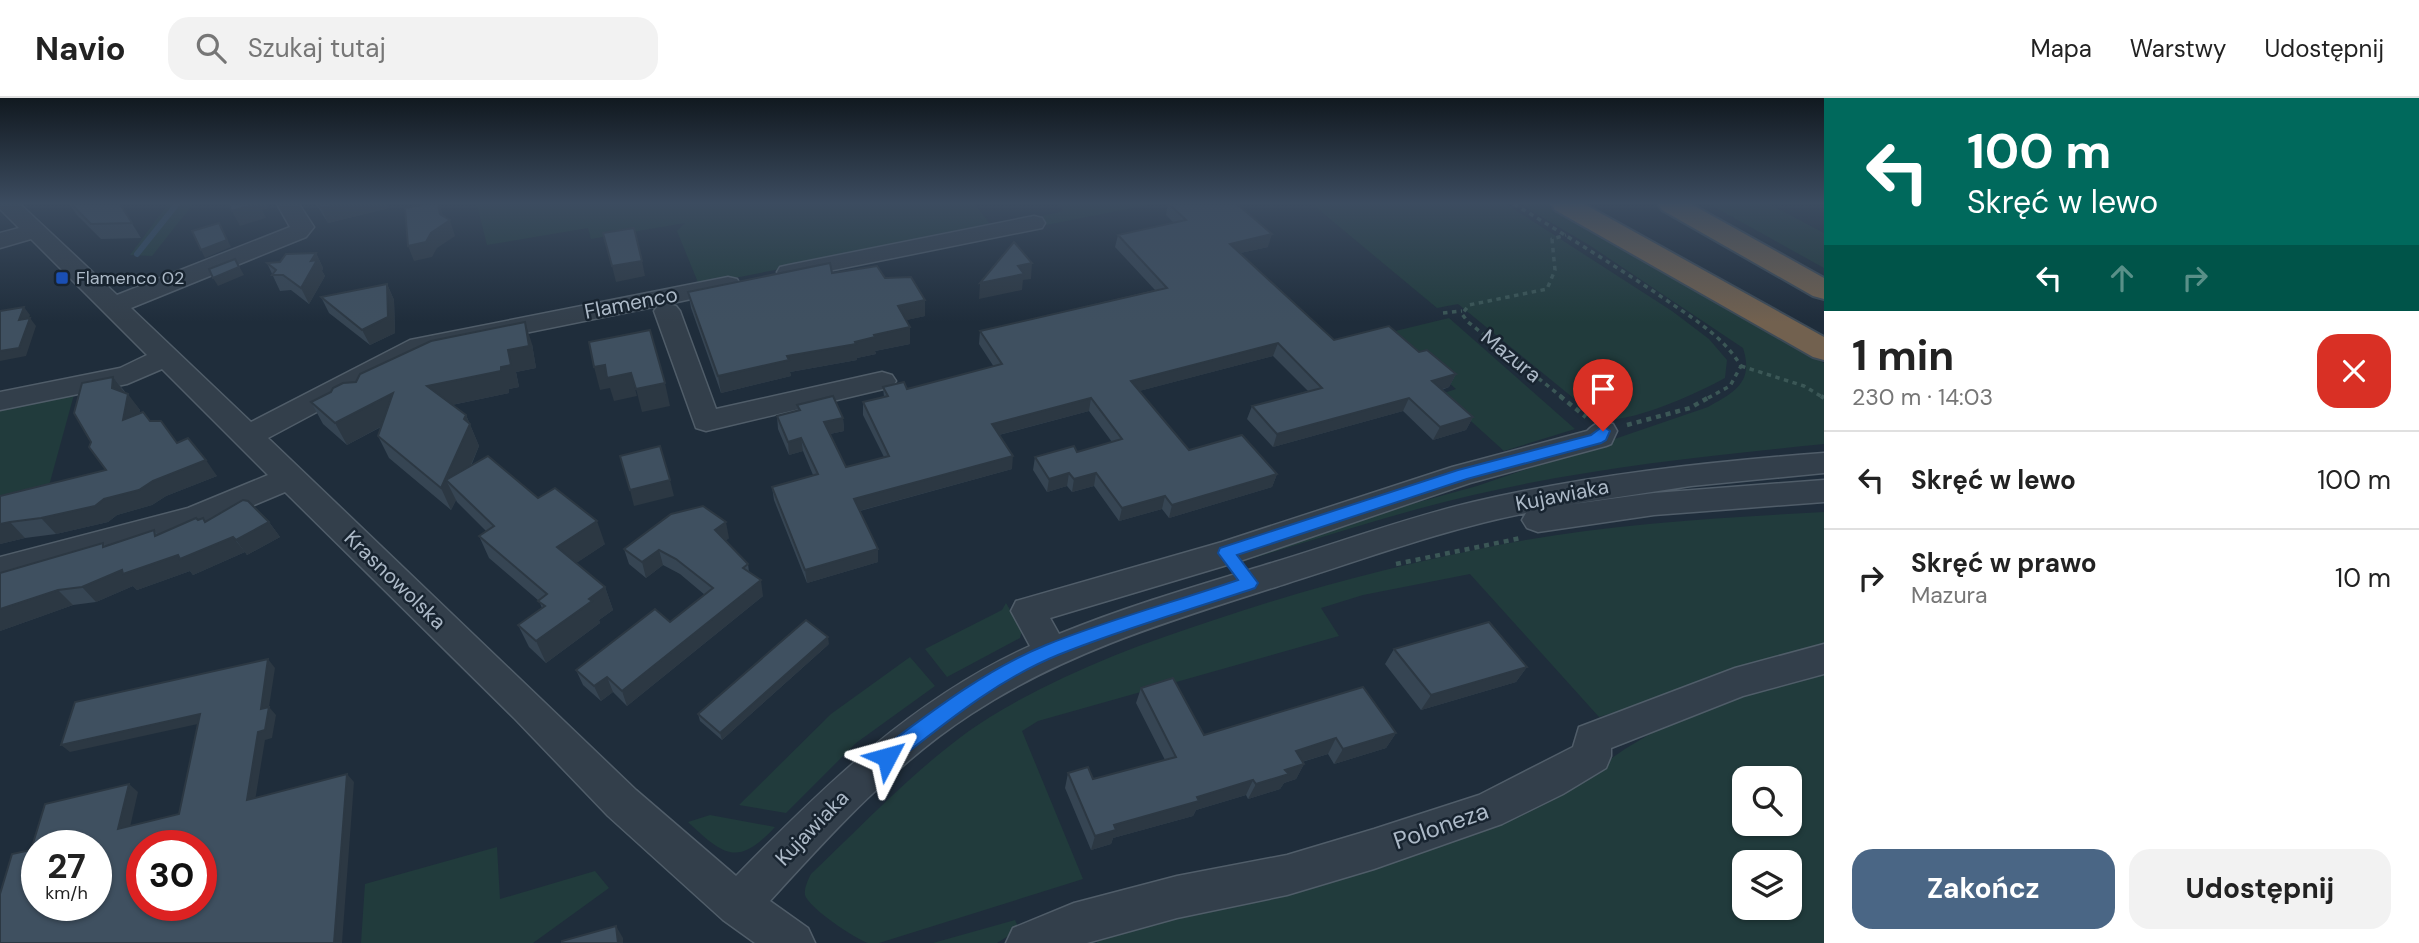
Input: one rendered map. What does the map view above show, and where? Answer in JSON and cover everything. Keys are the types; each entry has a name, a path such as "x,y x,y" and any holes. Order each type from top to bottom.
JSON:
{"highway":[{"path":"1635,243 1824,350"},
{"path":"1679,243 1824,330"},
{"path":"1742,243 1824,290"}],"street":[{"name":"Krasnowolska","path":"49,243 528,708 608,790 670,848 738,905 793,943"},
{"path":"113,306 269,243"},
{"name":"Flamenco","path":"247,437 424,344 938,243"},
{"path":"667,311 706,421 882,380"},
{"path":"0,401 127,375 165,357"},
{"path":"1051,651 1028,611 1226,553 1463,474 1596,439 1601,437 1603,431"},
{"name":"Kujawiaka","path":"738,905 848,791 901,745 956,704 1051,651 1249,583 1462,516 1566,493 1733,470 1824,463"},
{"path":"0,570 196,517 289,478"},
{"name":"Kujawiaka","path":"1307,565 1565,515 1681,501 1824,491"},
{"path":"1226,553 1249,583"},
{"name":"Poloneza","path":"1028,943 1074,925 1177,897 1287,875 1488,811 1592,756 1592,739 1731,685 1801,663 1824,659"}],"path":[{"name":"Mazura","path":"1552,243 1555,270 1546,289 1469,305 1462,311 1468,322 1603,431"},
{"path":"1579,243 1705,327 1730,348 1741,366 1804,386 1824,398"},
{"path":"1443,313 1462,311"},
{"path":"1603,431 1689,408 1730,386 1741,366"},
{"path":"1391,565 1525,537"}],"green space":[{"path":"139,243 162,243 152,256 130,255"},
{"path":"682,243 909,243 699,285"},
{"path":"1359,243 1567,243 1672,311 1709,339 1727,360 1725,378 1698,392 1644,413 1612,420 1599,419 1458,304 1437,308"},
{"path":"1586,243 1617,243 1824,363 1824,444 1560,477 1418,509 1254,558 1253,553 1259,546 1477,486 1708,407 1740,385 1746,369 1743,348"},
{"path":"1780,243 1824,243 1824,268"},
{"path":"1449,318 1575,429 1504,451 1441,394 1456,389 1417,355 1383,334"},
{"path":"75,391 47,493 0,503 0,407"},
{"path":"1824,512 1824,649 1599,717 1470,574 1363,595 1321,608 1339,636 1038,721 1022,731 1083,879 879,943 868,943 843,929 814,907 805,895 811,874 897,791 966,733 1044,687 1128,650 1249,608 1321,587 1504,544 1703,519"},
{"path":"1006,603 1022,630 1020,638 947,677 925,649 1002,610"},
{"path":"910,657 935,686 856,743 786,813 739,805 831,714"},
{"path":"1824,666 1824,943 1097,943 1092,931 1605,763 1656,731 1738,694"},
{"path":"710,815 775,827 751,848 731,852 712,843 688,822"},
{"path":"497,847 500,899 595,871 609,888 533,943 361,943 365,884"},
{"path":"1015,920 1019,929 997,943 933,943"}],"building":[{"path":"198,243 218,243 201,250"},
{"path":"606,243 638,243 642,261 612,266"},
{"path":"1013,243 1032,263 1018,266 1024,274 980,283"},
{"path":"1126,243 1232,243 1230,244 1334,340 1389,326 1419,352 1427,350 1456,374 1432,381 1473,417 1440,427 1409,398 1277,434 1252,406 1322,388 1278,343 1131,381 1189,450 1242,435 1277,474 1172,505 1165,496 1122,508 1096,473 1074,479 1069,473 1049,479 1035,457 1074,446 1077,452 1122,439 1091,398 992,424 1013,456 854,499 878,549 805,570 772,487 818,474 801,438 788,442 777,416 800,410 797,405 833,396 843,418 824,422 846,467 889,456 863,402 888,396 883,387 904,382 907,389 1002,364 980,331 1167,288"},
{"path":"316,253 311,261 317,260 301,288 283,275 272,275 276,270 267,263 280,262 286,254"},
{"path":"235,259 239,267 213,278 209,269"},
{"path":"830,263 832,273 877,266 885,278 911,277 925,300 898,306 910,327 874,335 875,337 855,342 856,344 787,356 789,360 718,376 688,292"},
{"path":"387,284 388,317 362,330 321,297"},
{"path":"24,307 19,320 30,318 19,348 0,351 0,311"},
{"path":"525,322 529,346 508,350 511,365 501,367 501,371 427,386 466,415 464,419 470,424 441,488 378,436 393,393 335,423 311,402 343,383 356,382 360,374 431,341"},
{"path":"650,330 665,383 636,389 631,373 607,378 605,365 594,367 589,342"},
{"path":"113,377 112,388 128,394 123,420 143,412 150,421 161,421 177,443 188,438 206,460 153,481 139,490 104,499 95,506 0,524 0,496 106,470 89,447 91,442 74,413 82,383"},
{"path":"660,446 670,480 630,490 620,456"},
{"path":"488,456 538,498 555,488 597,521 557,547 605,587 589,599 592,601 536,641 518,625 545,606 538,601 547,594 479,536 494,526 446,480"},
{"path":"243,500 248,501 269,522 236,540 233,537 180,559 178,555 123,574 122,570 82,587 58,590 0,609 0,573 103,543 103,547 154,530 155,536 196,518 203,518 205,522"},
{"path":"703,506 726,522 715,530 748,564 743,568 761,580 622,691 607,677 594,686 576,670 655,609 670,622 713,588 676,559 659,550 642,562 624,549 671,514"},
{"path":"806,620 828,637 720,733 698,714"},
{"path":"1489,622 1527,667 1431,695 1394,649"},
{"path":"268,659 261,709 269,707 265,730 258,732 247,800 347,774 334,943 0,943 0,894 12,854 21,852 21,921 112,921 112,830 37,830 45,804 129,784 118,829 179,814 200,714 61,745 75,702"},
{"path":"1173,678 1204,735 1363,687 1396,733 1343,749 1336,738 1296,751 1304,764 1285,770 1289,774 1256,784 1253,780 1197,797 1199,801 1114,825 1116,830 1095,836 1068,773 1088,767 1093,779 1176,757 1141,688"},
{"path":"616,926 618,943 562,943 562,941"}],"waterway":[{"path":"137,254 145,243"}],"place":[{"name":"Flamenco 02","path":"62,278"}],"route":[{"path":"887,757 933,719 956,704 1051,651 1249,583 1226,553 1463,474 1596,439 1601,437 1603,431"}]}
